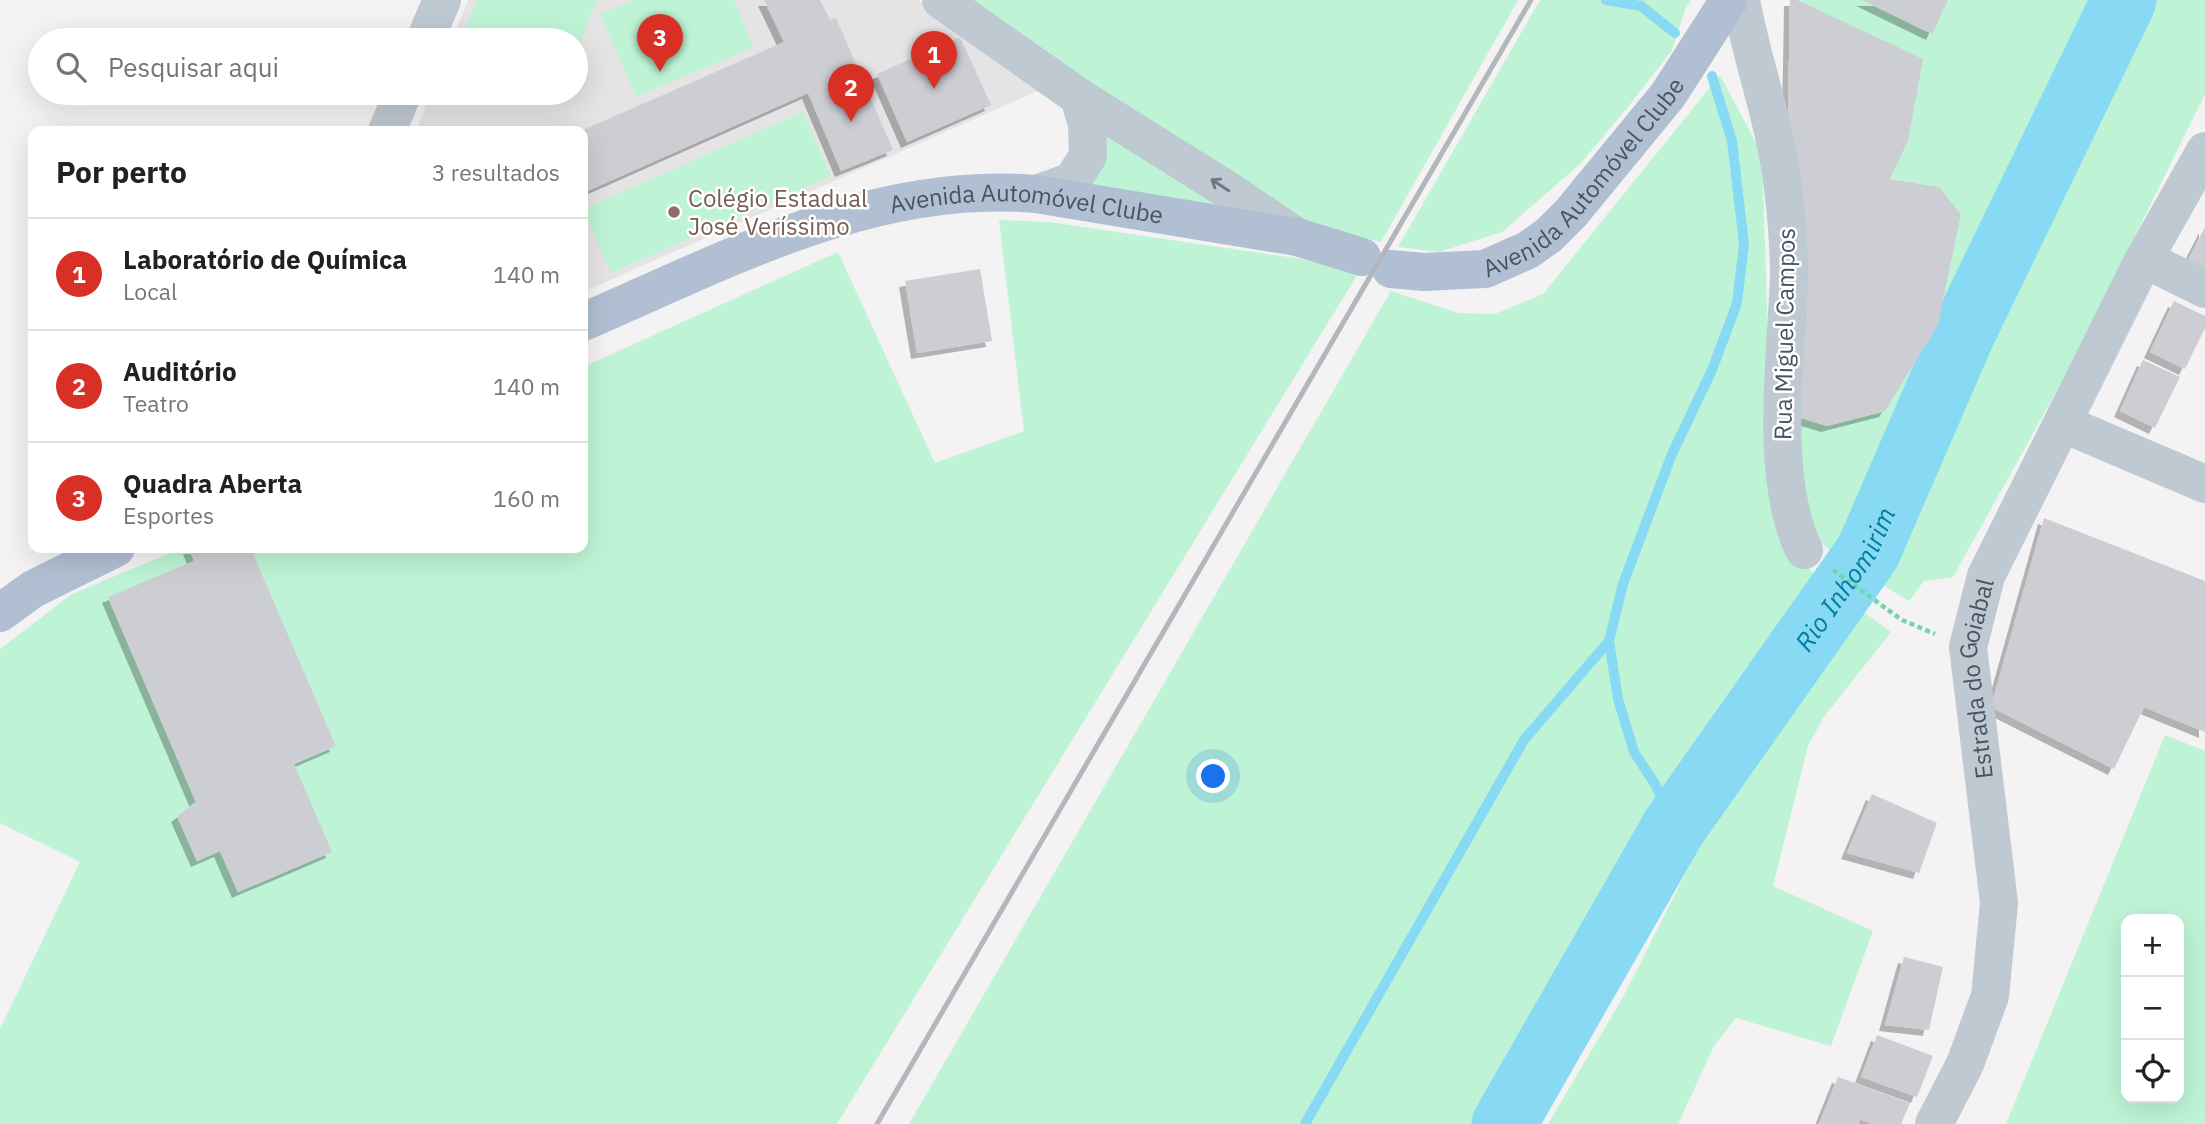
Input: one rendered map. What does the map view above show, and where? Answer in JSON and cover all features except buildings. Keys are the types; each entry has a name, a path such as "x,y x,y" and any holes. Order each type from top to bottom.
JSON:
{"main road":[{"name":"Avenida Automóvel Clube","path":"588,320 804,228 903,200 955,193 999,191 1036,194 1297,237 1376,263 1424,272 1485,269 1528,250 1549,235 1571,213 1668,95 1729,0"},
{"path":"0,613 33,589 106,553"}],"street":[{"path":"430,28 442,0"},
{"path":"941,0 1079,97 1297,237"},
{"name":"Rua Miguel Campos","path":"1741,0 1784,195 1789,273 1782,443 1794,531 1804,550"},
{"path":"1036,194 1072,181 1088,156 1087,124 1079,97"},
{"path":"389,126 398,105"},
{"name":"Estrada do Goiabal","path":"1934,1124 1965,1063 1990,996 1998,902 1968,647 1986,576 2144,259 2205,150"},
{"path":"2144,259 2205,289"},
{"path":"2064,424 2205,484"},
{"path":"33,589 79,553"}],"path":[{"path":"1804,550 1902,620"}],"shaded area":[{"name":"Colégio Estadual José Veríssimo","path":"468,0 918,0 1047,87 588,290 588,126 418,126 426,105 588,105 588,28 457,28"}],"green space":[{"path":"477,0 597,0 585,28 465,28"},
{"path":"634,0 734,0 754,47 636,97 600,14"},
{"path":"974,0 1518,0 1381,242 1308,225 1085,79"},
{"path":"1540,0 1691,0 1672,50 1628,107 1580,164 1502,232 1439,252 1398,247"},
{"path":"1797,0 2115,0 2056,114 1844,562 1807,531 1798,417 1827,426 1885,411 1938,325 1961,214 1939,187 1890,179 1908,141 1912,112"},
{"path":"2137,0 2205,0 2205,94 2074,360 1953,577 1924,581 1909,601 1869,577 1909,497 2050,179"},
{"path":"1720,75 1762,154 1771,429 1785,546 1830,588 1672,799 1488,1124 909,1124 1391,291 1458,313 1495,314 1543,294"},
{"path":"803,112 831,176 611,273 588,220 588,207"},
{"path":"1087,124 1297,237 1072,181"},
{"path":"999,220 1049,222 1295,258 1359,272 837,1124 0,1124 0,1029 80,862 0,823 0,649 72,594 170,553 191,553 194,561 108,598 196,802 177,816 197,861 220,851 238,892 294,764 336,746 253,553 588,553 588,365 838,252 935,463 1024,431"},
{"path":"1857,607 1891,632 1823,718 1808,746 1773,886 1873,931 1831,1046 1736,1018 1714,1046 1678,1124 1548,1124 1622,999 1703,839 1782,708"},
{"path":"2165,735 2205,751 2205,1124 2006,1124"}],"waterway":[{"path":"1606,0 1641,6 1675,33"},
{"name":"Rio Inhomirim","path":"1504,1124 1674,827 1868,552 1962,335 2124,0"},
{"path":"1674,827 1655,784 1634,752 1618,699 1609,641 1623,584 1672,454 1712,370 1737,303 1744,244 1732,141 1712,76"},
{"path":"1305,1124 1524,740 1609,641"}],"railway":[{"path":"877,1124 1531,0"}],"place":[{"name":"Quadra Aberta","path":"660,72"},
{"name":"Laboratório de Química","path":"934,89"},
{"name":"Auditório","path":"851,122"},
{"name":"Colégio Estadual José Veríssimo","path":"674,212"}]}
